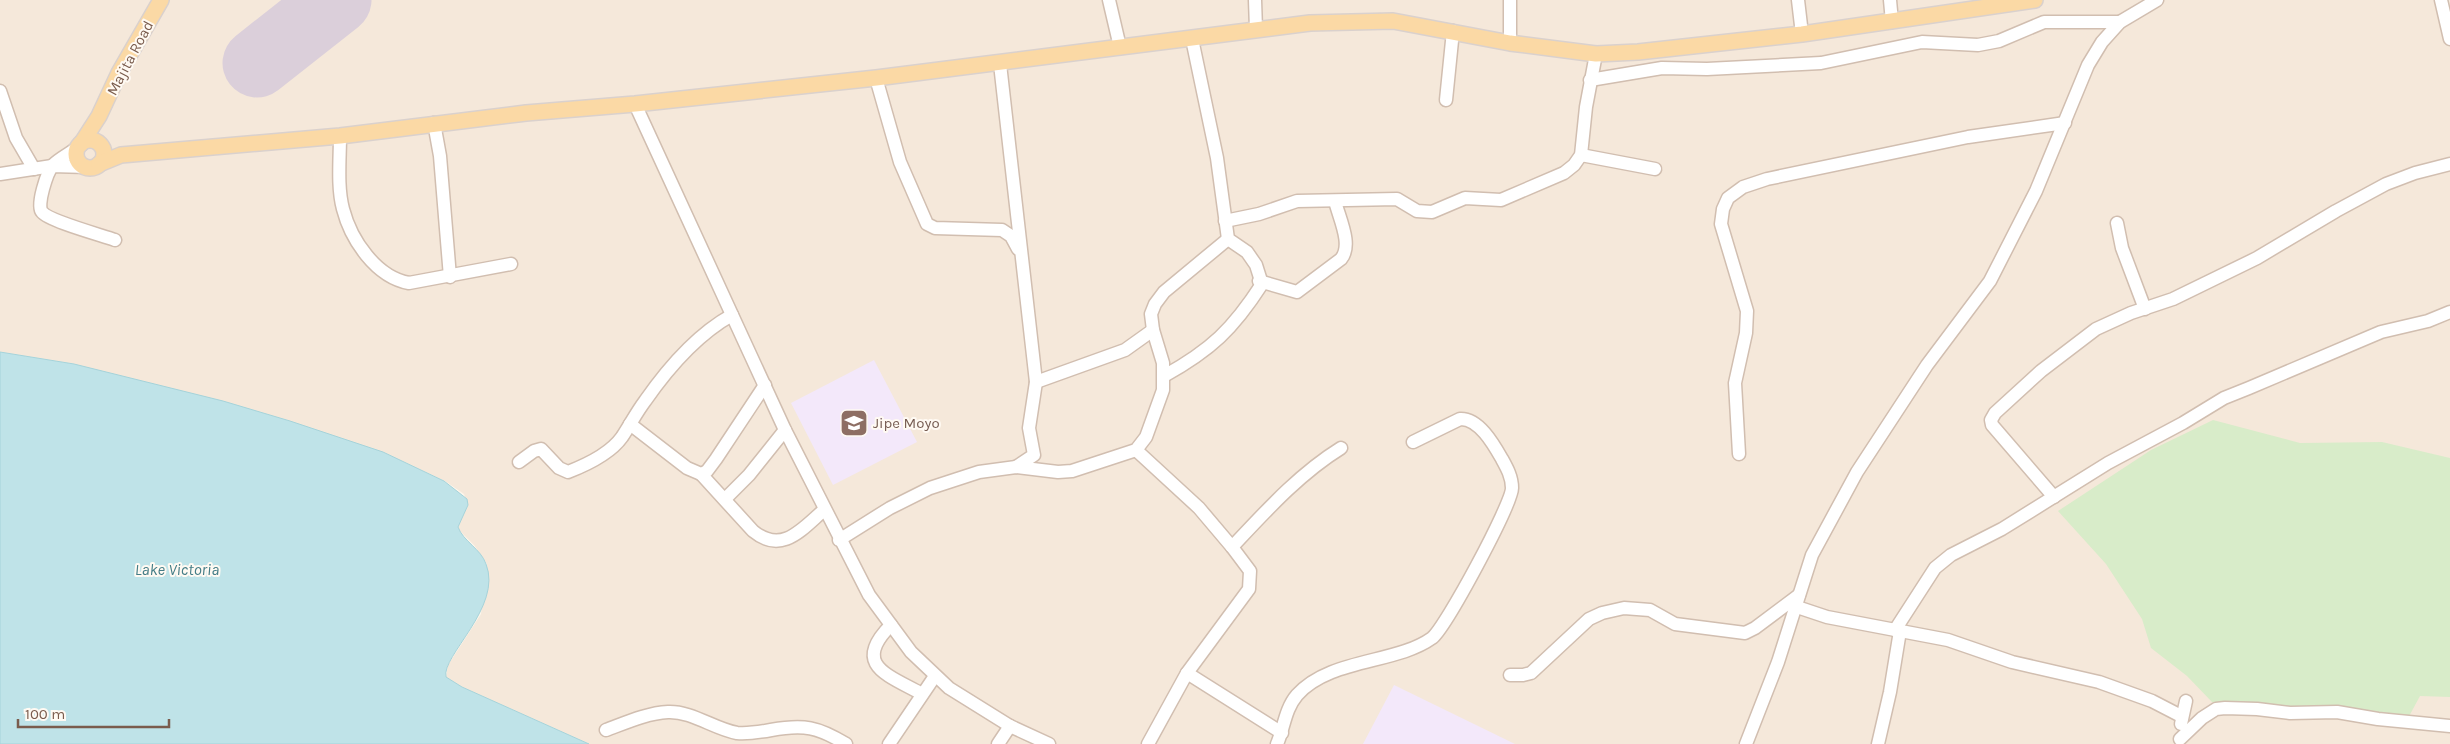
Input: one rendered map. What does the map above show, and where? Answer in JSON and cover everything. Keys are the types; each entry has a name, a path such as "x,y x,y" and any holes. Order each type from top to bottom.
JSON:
{"main road":[{"name":"Majita Road","path":"99,116 119,73 161,0"},
{"path":"99,116 80,145 78,159 93,166 121,155 340,136 526,113 635,104 876,78 1000,64 1256,29 1319,23 1393,21 1510,43 1596,54 1638,52 1802,34 1892,22 1985,4 2028,0"},
{"path":"93,166 104,154 100,145 99,116"},
{"path":"80,145 86,140 121,155"}],"street":[{"path":"1108,0 1120,47"},
{"path":"1255,0 1256,29"},
{"path":"1510,0 1510,43"},
{"path":"1798,0 1802,34"},
{"path":"1890,0 1892,22"},
{"path":"1746,744 1778,662 1812,555 1857,472 1927,365 1994,274 2036,192 2088,65 2102,42 2120,22 2157,0"},
{"path":"2441,0 2450,39"},
{"path":"1590,80 1662,68 1707,69 1821,63 1922,42 1978,45 1999,41 2044,22 2120,22"},
{"path":"1446,100 1453,31"},
{"path":"1164,376 1204,352 1223,336 1242,315 1262,284 1259,281 1256,265 1247,252 1228,239 1217,158 1192,39"},
{"path":"1225,221 1259,214 1297,201 1335,202 1398,199 1423,212 1432,212 1465,198 1501,200 1564,173 1581,156 1590,80 1596,54"},
{"path":"1000,64 1036,382 1029,428 1034,455 1016,467"},
{"path":"876,78 900,162 927,224 935,228 1007,232 1021,256"},
{"path":"0,92 16,138 34,169"},
{"path":"635,104 785,430 839,540 869,595 891,625 935,676 961,697 1010,726 1049,744"},
{"path":"434,123 440,165 450,277"},
{"path":"1739,454 1734,383 1746,333 1747,311 1721,224 1722,209 1728,198 1743,187 1813,168 1968,137 2065,123"},
{"path":"340,136 343,208 351,230 365,252 380,270 396,281 409,283 450,277 511,264"},
{"path":"80,145 52,166 38,202 40,211 44,215 61,222 115,240"},
{"path":"1581,156 1655,169"},
{"path":"2054,497 1992,425 1995,413 2014,394 2081,339 2111,321 2181,295 2257,258 2386,184 2415,173 2450,164"},
{"path":"0,174 52,166 93,166"},
{"path":"1259,281 1297,292 1341,259 1346,253 1346,244 1335,202"},
{"path":"2117,223 2122,248 2145,309"},
{"path":"839,540 890,508 930,488 979,472 1016,467 1058,472 1072,471 1136,450 1146,437 1163,390 1164,376 1151,314 1160,298 1228,239"},
{"path":"1878,744 1890,692 1897,631 1930,576 1951,555 2002,529 2108,463 2183,423 2224,398 2381,332 2428,321 2450,312"},
{"path":"518,462 534,451 541,449 559,468 568,472 604,453 621,439 645,400 676,361 713,326 732,315"},
{"path":"1036,382 1125,350 1153,330"},
{"path":"701,474 716,459 765,385"},
{"path":"1187,673 1279,739 1288,709 1297,695 1308,686 1333,672 1405,650 1433,637 1442,627 1457,601 1507,506 1512,489 1509,472 1498,452 1474,423 1467,419 1460,419 1413,442"},
{"path":"630,424 687,468 701,474 752,531 761,538 772,541 790,538 824,510"},
{"path":"725,499 749,475 785,430"},
{"path":"1232,547 1301,478 1341,448"},
{"path":"1136,450 1199,508 1250,571 1249,590 1187,673 1148,744"},
{"path":"1798,601 1827,617 1948,640 2012,662 2125,690 2181,716"},
{"path":"1510,675 1525,675 1531,672 1575,630 1589,619 1602,613 1637,607 1656,613 1675,624 1746,633 1798,601"},
{"path":"891,625 875,643 872,654 874,661 882,670 922,694"},
{"path":"889,744 935,676"},
{"path":"2179,741 2181,716 2186,701"},
{"path":"2179,741 2202,718 2216,709 2225,708 2290,713 2337,712 2450,726"},
{"path":"606,730 651,715 669,712 744,733 795,726 811,726 829,733 846,744"},
{"path":"998,744 1010,726"}],"shaded area":[{"path":"0,0 2450,0 2450,744 589,744 462,687 446,677 448,665 481,614 487,564 474,545 459,530 458,523 468,505 464,494 445,481 382,452 74,364 0,352"},
{"name":"Jipe Moyo","path":"874,360 917,442 833,485 791,403"},
{"path":"1394,685 1515,744 1363,744"}],"green space":[{"path":"2213,420 2300,443 2382,442 2450,458 2450,697 2420,696 2407,720 2212,702 2187,676 2151,648 2142,619 2106,564 2058,511 2151,450"}],"water":[{"name":"Lake Victoria","path":"0,352 74,364 223,401 383,452 444,481 467,499 468,505 458,527 464,537 484,559 489,580 486,597 479,613 447,668 446,677 462,687 589,744 0,744"}],"runway":[{"path":"257,63 337,0"}],"place":[{"name":"Jipe Moyo","path":"854,423"}]}
